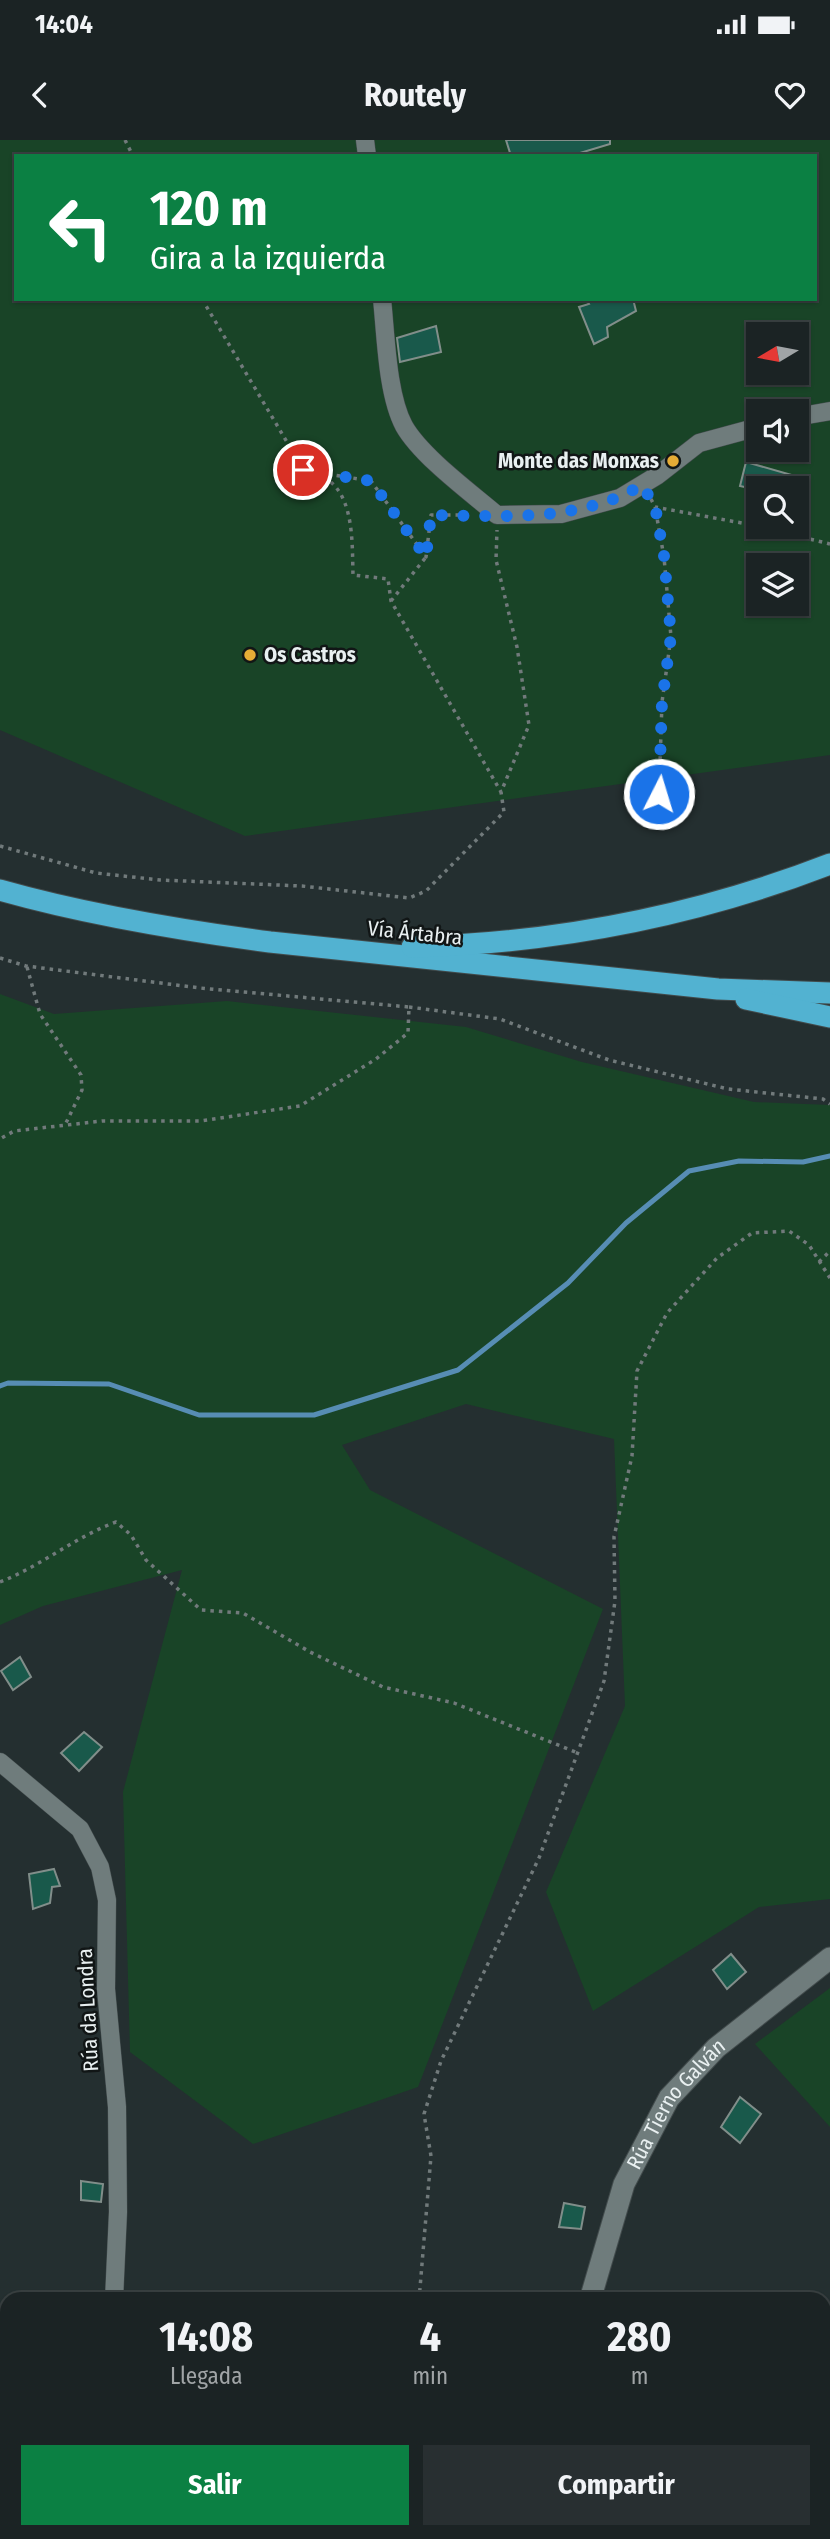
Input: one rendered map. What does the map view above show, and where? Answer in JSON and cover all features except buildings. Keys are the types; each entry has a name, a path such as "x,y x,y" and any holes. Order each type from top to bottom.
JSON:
{"highway":[{"path":"270,942 414,947 505,942 597,930 706,906 830,864"},
{"name":"Vía Ártabra","path":"0,890 43,902 204,933 270,942 718,989 830,993"},
{"path":"718,989 754,1002 830,1017"}],"street":[{"path":"382,301 393,388 404,426 438,464 497,515 561,514 620,498 699,443 746,429"},
{"path":"809,415 830,411"},
{"name":"Rúa da Londra","path":"0,1762 80,1829 100,1867 107,1900 106,1989 117,2107 118,2212 114,2292"},
{"name":"Rúa Tierno Galván","path":"592,2292 624,2184 669,2098 716,2049 830,1958"}],"path":[{"path":"0,846 96,873 160,880 302,886 408,898 426,891 504,812 501,792 391,601 388,579 353,575 352,535 342,493 328,477 303,470 203,301"},
{"path":"303,470 371,481 426,557"},
{"path":"642,485 655,506 664,556 671,636 662,702 659,794 649,826"},
{"path":"655,506 746,524"},
{"path":"391,601 426,557 431,515 497,515 496,560 517,647 529,725 501,792"},
{"path":"809,539 830,544"},
{"path":"0,958 26,966 200,988 409,1007 500,1019 609,1060 728,1089 823,1099 830,1104"},
{"path":"26,966 40,1014 80,1075 82,1090 65,1125"},
{"path":"0,1139 14,1131 65,1125 102,1121 200,1121 300,1105 376,1059 408,1033 409,1007"},
{"path":"420,2292 431,2156 424,2114 442,2061 540,1858 604,1681 615,1601 614,1537 632,1456 636,1371 667,1312 716,1258 752,1233 789,1231 809,1245 830,1278"},
{"path":"820,1262 830,1251"},
{"path":"0,1581 24,1573 97,1529 116,1522 131,1535 146,1560 201,1610 243,1613 310,1652 383,1686 454,1703 578,1753"}],"green space":[{"path":"0,140 830,140 830,755 245,836 0,730"},
{"path":"0,994 54,1014 227,1001 466,1027 582,1062 754,1102 830,1105 830,1899 759,1907 593,2011 546,1892 625,1706 614,1439 466,1404 342,1445 370,1490 603,1609 418,2087 253,2144 130,2052 123,1792 182,1570 43,1606 0,1625"},
{"path":"830,1988 830,2127 755,2044"}],"waterway":[{"path":"0,1386 8,1383 109,1384 199,1415 314,1415 458,1370 568,1283 626,1223 689,1171 739,1161 803,1162 830,1156"}],"place":[{"name":"Monte das Monxas","path":"673,461"},
{"name":"Os Castros","path":"250,655"}],"route":[{"path":"303,470 371,481 426,557 431,515 561,514 620,498 642,485 655,506 664,556 671,636 662,702 663,757 659,794"}]}
